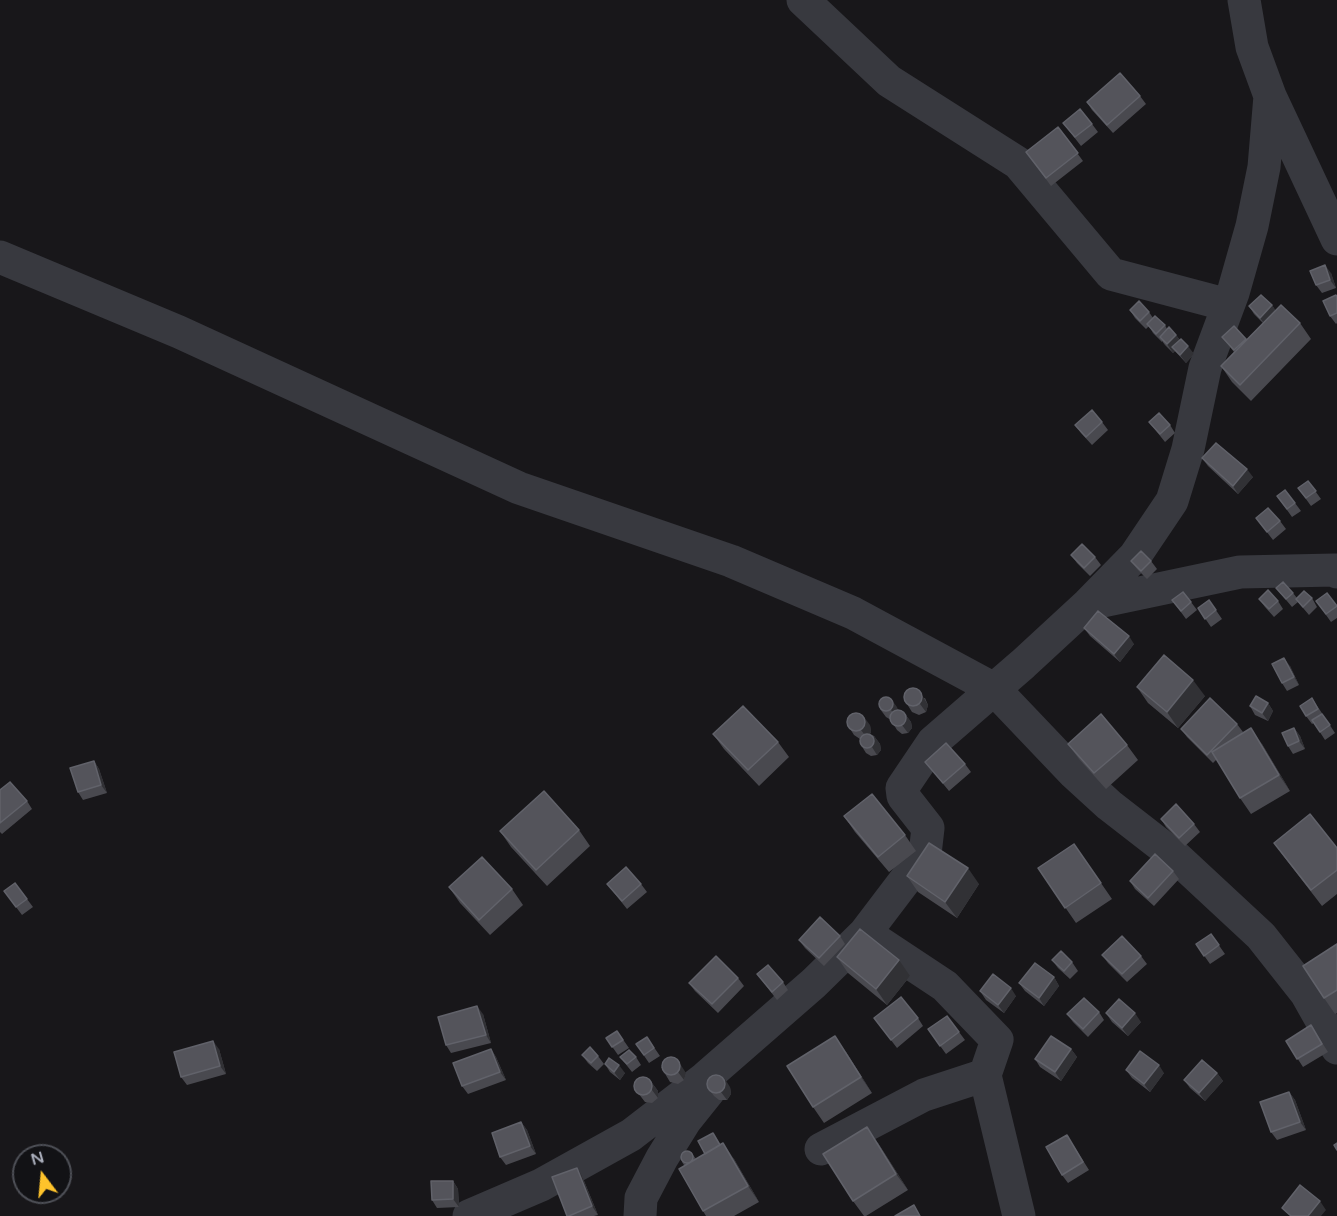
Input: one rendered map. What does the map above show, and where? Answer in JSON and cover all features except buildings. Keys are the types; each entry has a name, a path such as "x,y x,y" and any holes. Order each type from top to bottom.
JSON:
{"street":[{"path":"803,0 889,81 1018,163 1111,274 1228,305"},
{"path":"1244,0 1252,47 1270,96 1337,238"},
{"path":"469,1216 541,1185 631,1135 705,1078 814,983 866,933 925,854 928,828 903,796 902,788 933,742 1088,604 1135,556 1172,501 1188,449 1205,368 1228,305 1252,226 1264,167 1270,96"},
{"path":"0,257 179,332 519,488 731,561 853,613 994,689 1074,773 1109,805 1176,857 1261,936 1306,993 1337,1048"},
{"path":"1088,604 1240,572 1335,570 1337,572"},
{"path":"866,933 945,986 997,1040 985,1075 1019,1216"},
{"path":"821,1149 924,1095 985,1075"},
{"path":"640,1216 641,1198 662,1158 685,1121 709,1091 705,1078"}]}
